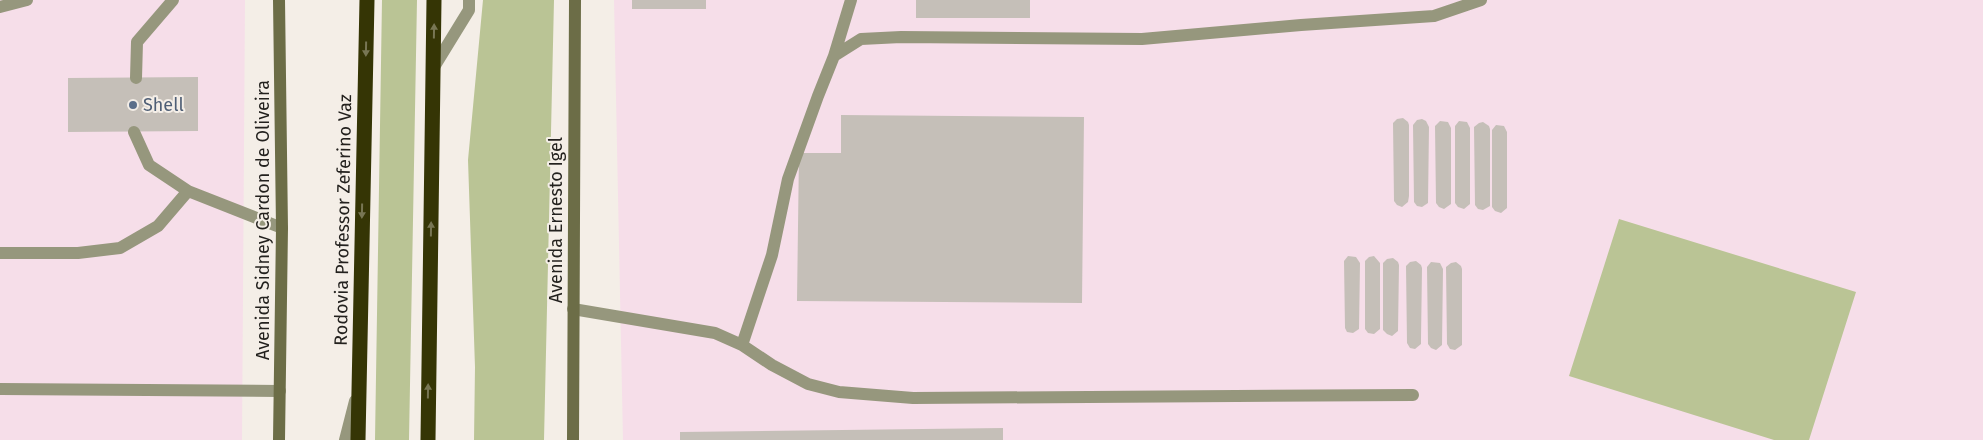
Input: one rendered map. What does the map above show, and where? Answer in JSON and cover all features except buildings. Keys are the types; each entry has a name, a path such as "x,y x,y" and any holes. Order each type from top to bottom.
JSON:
{"highway":[{"name":"Rodovia Professor Zeferino Vaz","path":"358,440 367,0"},
{"path":"428,440 434,0"}],"street":[{"name":"Avenida Sidney Cardon de Oliveira","path":"279,0 282,228 279,440"},
{"name":"Avenida Ernesto Igel","path":"573,440 575,0"}],"lane":[{"path":"0,7 27,0"},
{"path":"136,78 137,42 172,0"},
{"path":"434,67 469,10 469,0"},
{"path":"742,345 772,255 788,179 834,56 851,0"},
{"path":"834,56 861,39 901,37 1142,39 1301,24 1434,16 1480,0"},
{"path":"134,132 149,165 188,191 282,228"},
{"path":"0,254 78,253 120,248 158,226 188,191"},
{"path":"573,309 715,333 742,345 772,365 808,384 839,392 913,398 1414,394"},
{"path":"345,440 359,384"},
{"path":"0,389 280,391"}],"shaded area":[{"path":"0,0 245,0 242,440 0,440"},
{"path":"614,0 1983,0 1983,440 623,440"}],"green space":[{"path":"382,0 417,0 409,440 375,440"},
{"path":"483,0 554,0 544,440 474,440 475,367 468,160"},
{"path":"1619,219 1856,292 1809,440 1774,440 1569,376"}],"place":[{"name":"Shell","path":"133,105"}]}
